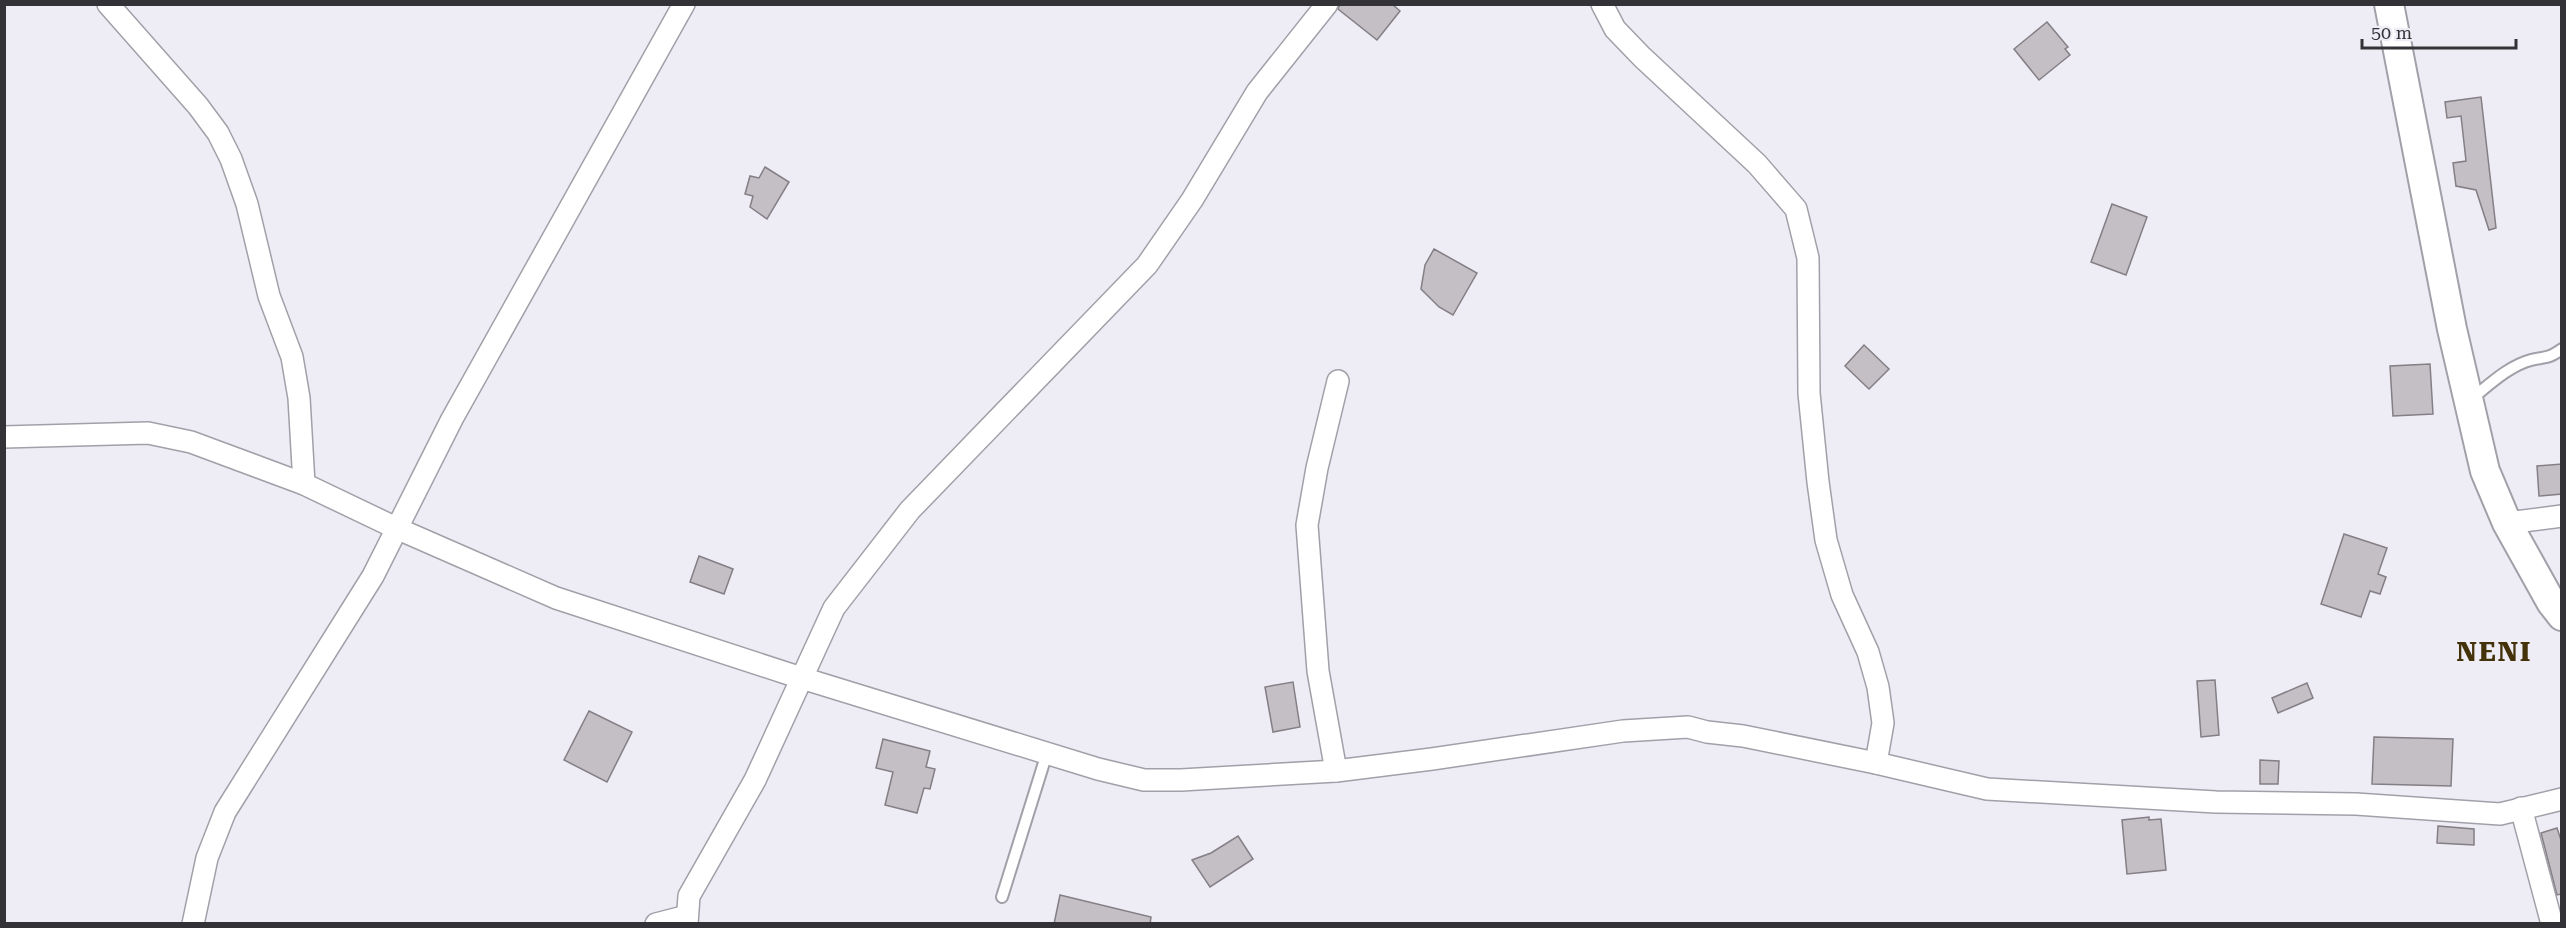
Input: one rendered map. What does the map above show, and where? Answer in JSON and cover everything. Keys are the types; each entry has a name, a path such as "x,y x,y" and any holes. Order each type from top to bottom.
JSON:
{"main road":[{"path":"2389,4 2468,402 2485,471 2507,523 2551,602 2562,616"}],"street":[{"path":"108,4 131,33 198,106 218,134 231,159 247,204 270,296 292,357 299,398 304,484"},
{"path":"193,924 207,858 225,812 373,576 452,419 684,4"},
{"path":"656,924 687,920 689,897 754,780 834,608 910,510 1147,265 1192,200 1257,92 1327,4"},
{"path":"1602,4 1616,29 1629,43 1757,164 1796,209 1808,258 1809,393 1826,540 1842,595 1868,652 1878,687 1883,723 1876,763"},
{"path":"1336,771 1318,671 1307,525 1317,468 1338,381"},
{"path":"4,437 148,433 191,442 304,484 396,528 556,598 800,678 1098,769 1144,780 1336,771 1623,731 1688,727 1876,763 1987,789 2216,802 2356,804 2499,814 2562,799"},
{"path":"2507,523 2562,516"},
{"path":"2521,808 2552,924"}],"lane":[{"path":"2468,402 2505,373 2530,360 2548,359 2562,350"},
{"path":"1002,897 1047,753"}],"building":[{"path":"1340,4 1392,4 1400,11 1377,40 1338,9"},
{"path":"2047,22 2068,47 2065,49 2070,55 2039,80 2014,49"},
{"path":"2481,97 2496,228 2489,230 2476,190 2456,186 2453,163 2466,161 2461,116 2447,118 2445,102"},
{"path":"765,167 789,182 767,219 750,207 753,196 745,194 750,176 759,178"},
{"path":"2112,204 2147,217 2126,275 2091,262"},
{"path":"1434,249 1477,273 1453,315 1439,307 1421,289 1425,265"},
{"path":"1864,345 1889,369 1869,389 1845,366"},
{"path":"2430,364 2433,414 2393,416 2390,366"},
{"path":"2562,464 2562,494 2539,496 2537,466"},
{"path":"2344,534 2387,548 2378,574 2386,577 2380,594 2370,591 2361,617 2321,604"},
{"path":"699,556 733,569 724,594 690,582"},
{"path":"2215,680 2219,735 2201,737 2197,681"},
{"path":"1293,682 1300,727 1273,732 1265,687"},
{"path":"2307,683 2313,698 2278,713 2272,698"},
{"path":"589,711 632,732 607,782 564,760"},
{"path":"2374,737 2453,739 2451,786 2372,784"},
{"path":"883,739 930,751 926,767 935,769 930,789 924,788 917,813 885,805 893,772 876,768"},
{"path":"2260,760 2279,761 2278,784 2260,784"},
{"path":"2149,817 2149,820 2161,819 2166,870 2127,874 2122,820"},
{"path":"2438,826 2474,829 2474,845 2437,843"},
{"path":"2557,828 2562,843 2562,894 2557,895 2541,833"},
{"path":"1238,836 1253,859 1210,887 1192,860 1211,853"},
{"path":"1060,895 1151,917 1150,924 1054,924"}],"district":[{"name":"NENI","path":"2494,652"}]}
